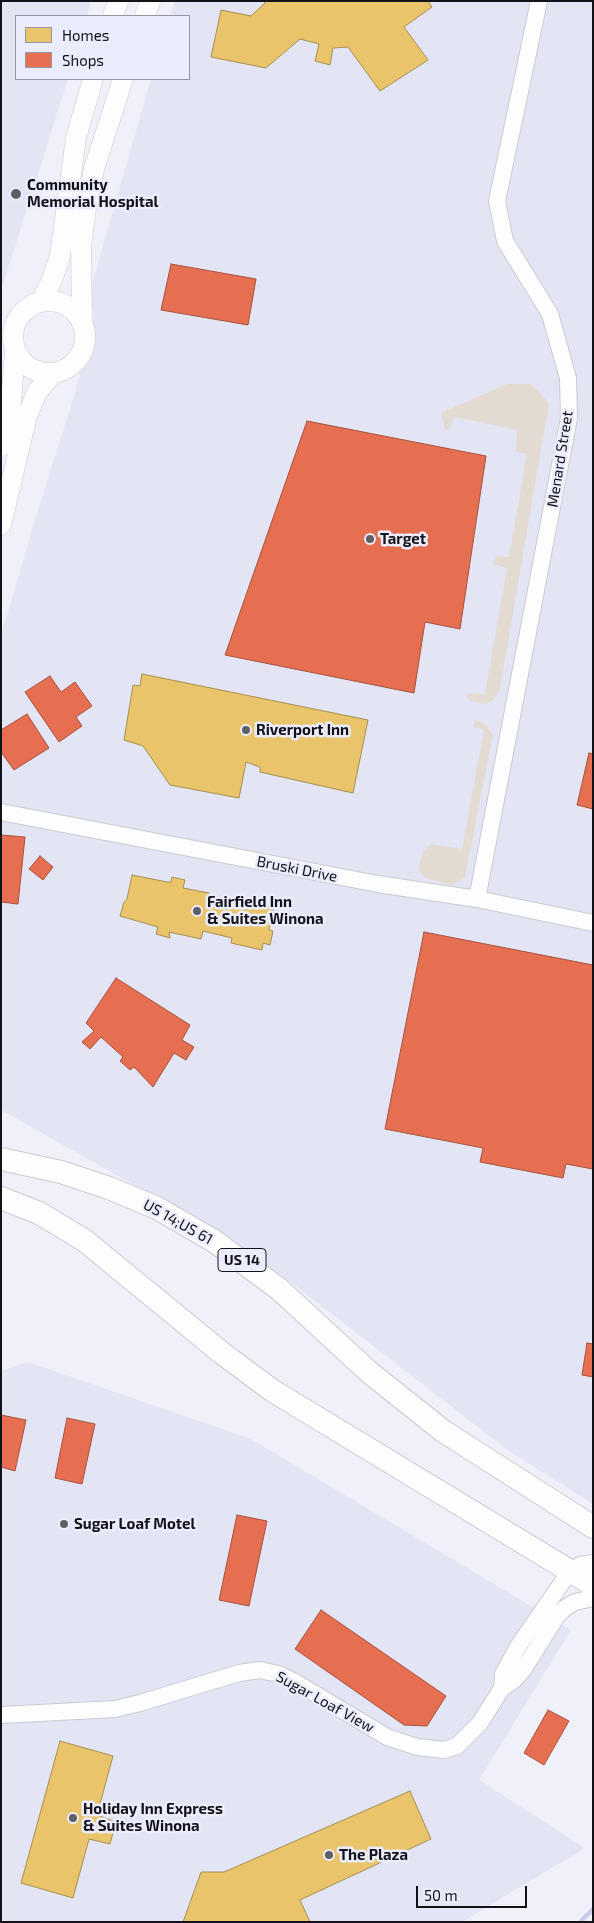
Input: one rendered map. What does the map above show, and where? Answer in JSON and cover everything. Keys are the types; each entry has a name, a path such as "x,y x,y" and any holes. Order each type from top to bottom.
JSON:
{"highway":[{"name":"US 14;US 61","path":"1,1158 61,1172 110,1188 157,1208 214,1241 279,1289 369,1372 443,1431 593,1527"},
{"path":"1,1198 39,1213 84,1240 223,1354 273,1391 593,1585"}],"main road":[{"path":"113,15 118,1"},
{"path":"145,15 150,1"},
{"path":"41,302 52,280 60,256 75,146 92,80"},
{"path":"1,525 27,416 37,392 52,374 70,367 79,357 85,344 82,322 81,246 86,208 96,162 124,80"},
{"path":"52,374 31,369 22,362 16,352 12,336 17,320 30,306 41,302 53,301 66,305 76,313 82,322"},
{"path":"1,446 11,401 16,352"}],"street":[{"name":"Menard Street","path":"477,899 569,418 568,378 550,314 505,242 497,201 540,1"},
{"name":"Bruski Drive","path":"1,812 344,878 477,899 593,923"},
{"path":"570,1571 580,1565 593,1563"},
{"name":"Sugar Loaf View","path":"502,1688 503,1674 518,1645 570,1571"},
{"name":"Sugar Loaf View","path":"1,1715 115,1708 148,1701 239,1673 260,1670 278,1674 294,1682 387,1737 417,1748 444,1750 457,1746 469,1737 502,1688 514,1680 523,1670 557,1616 574,1602 593,1598"}],"shaded area":[{"name":"Community Memorial Hospital","path":"1,1 91,1 87,15 15,15 15,80 68,80 1,291"},
{"path":"175,1 593,1 593,1504 509,1451 280,1274 184,1213 1,1110 1,636 76,390 94,318 90,291 151,80 190,80 190,15 170,15"},
{"path":"507,384 531,384 549,403 500,689 493,700 486,704 471,701 467,698 468,694 472,693 485,694 507,568 493,564 496,556 509,557 527,454 516,452 517,430 455,417 448,430 445,429 441,413"},
{"path":"475,720 485,724 493,735 465,877 453,885 425,878 418,870 423,852 431,844 462,849 484,730 473,727"},
{"path":"28,1362 251,1439 571,1630 479,1780 585,1848 462,1922 1,1922 1,1371"}],"building: Homes":[{"path":"264,1 428,1 432,7 404,27 428,60 380,91 348,47 333,48 330,65 315,61 319,44 300,39 266,68 211,57 221,10 251,16 265,3"},
{"name":"Riverport Inn","path":"142,674 368,720 353,793 260,772 260,767 246,762 239,798 170,785 143,746 124,740 133,685 140,686"},
{"name":"Fairfield Inn & Suites Winona","path":"132,875 167,882 171,882 172,877 185,880 183,888 209,893 211,896 274,907 269,930 273,931 270,945 263,943 262,950 231,943 232,938 203,931 201,939 169,932 170,938 156,934 158,927 120,916 124,902 127,899"},
{"name":"Holiday Inn Express & Suites Winona","path":"60,1741 113,1756 97,1815 116,1822 110,1844 89,1839 73,1898 21,1883"},
{"name":"The Plaza","path":"410,1791 431,1839 300,1900 310,1922 183,1922 201,1872 224,1872"}],"building: Shops":[{"path":"171,264 256,279 248,325 161,310"},
{"name":"Target","path":"307,421 486,456 460,629 425,622 414,693 225,655"},
{"path":"50,676 61,692 75,682 92,706 76,717 82,726 59,742 25,692"},
{"path":"27,714 49,748 14,770 1,752 1,730"},
{"path":"589,753 593,754 593,809 577,805"},
{"path":"1,835 25,837 18,904 1,902"},
{"path":"40,856 53,867 43,880 29,869"},
{"path":"424,932 593,965 593,1169 566,1164 563,1178 480,1162 483,1148 385,1129"},
{"path":"116,978 190,1025 182,1040 194,1047 186,1060 174,1053 153,1087 134,1067 130,1070 120,1061 123,1057 101,1037 90,1049 82,1042 94,1031 86,1023"},
{"path":"587,1343 593,1344 593,1377 582,1375"},
{"path":"1,1415 26,1420 15,1471 1,1467"},
{"path":"67,1418 95,1424 82,1484 55,1478"},
{"path":"237,1515 267,1521 249,1606 219,1600"},
{"path":"321,1610 446,1696 427,1726 404,1725 295,1649"},
{"path":"548,1710 569,1721 544,1765 524,1753"}],"waterway":[{"path":"580,1922 593,1909"}],"place":[{"name":"Community Memorial Hospital","path":"16,194"},
{"name":"Target","path":"370,539"},
{"name":"Riverport Inn","path":"246,730"},
{"name":"Fairfield Inn & Suites Winona","path":"197,911"},
{"name":"Sugar Loaf Motel","path":"64,1524"},
{"name":"Holiday Inn Express & Suites Winona","path":"73,1818"},
{"name":"The Plaza","path":"329,1855"}]}
